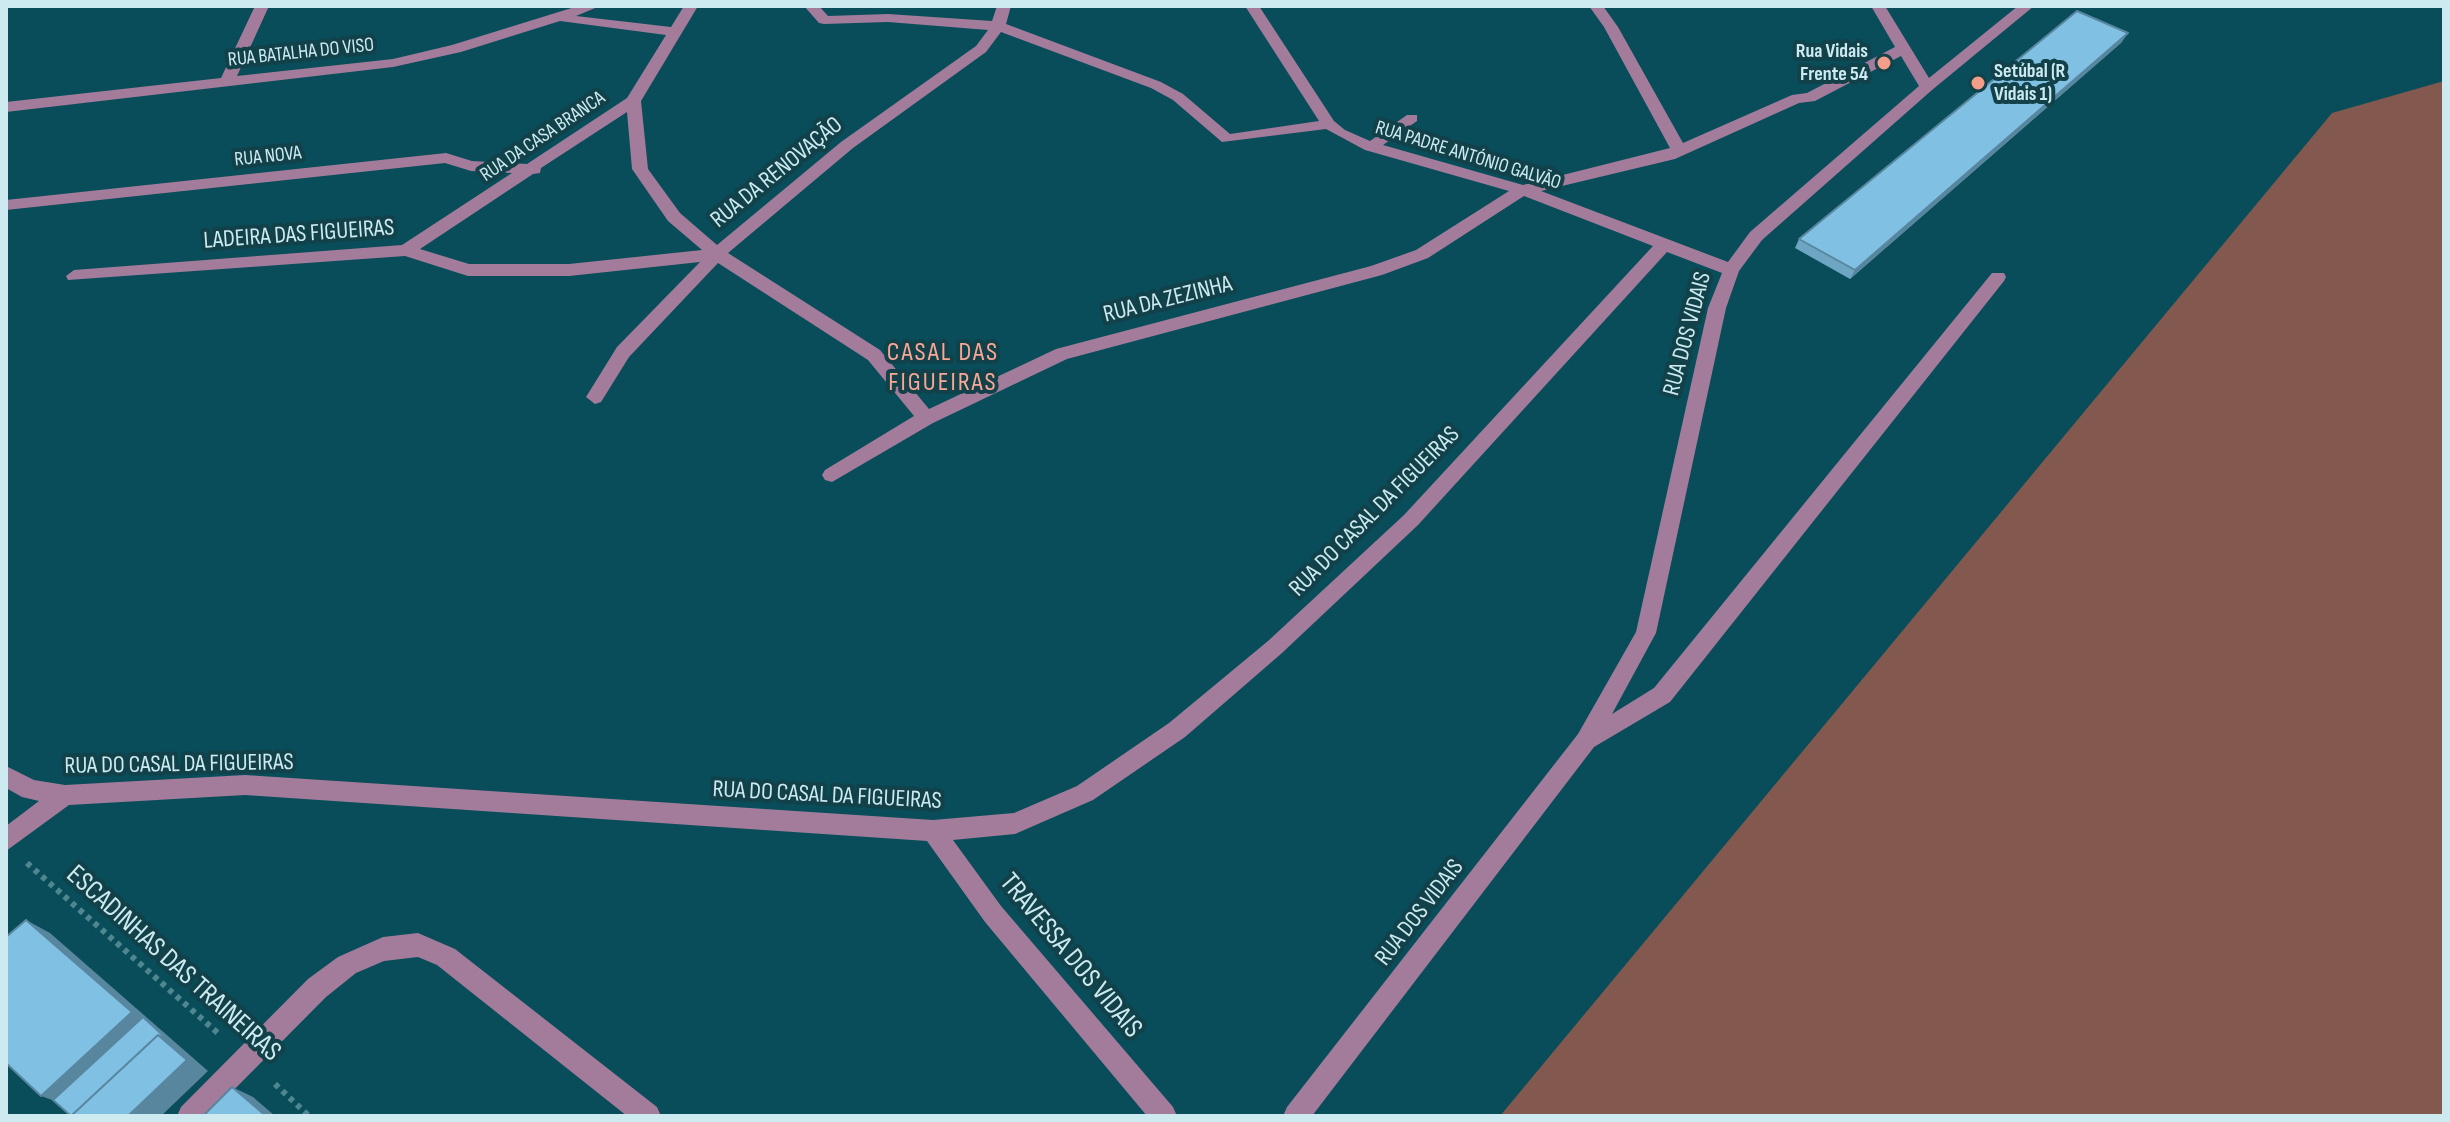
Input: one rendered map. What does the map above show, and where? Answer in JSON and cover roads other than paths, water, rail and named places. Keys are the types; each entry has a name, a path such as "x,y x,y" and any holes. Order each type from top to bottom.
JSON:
{"street":[{"path":"227,81 262,6"},
{"name":"RUA BATALHA DO VISO","path":"6,107 393,63 456,49 593,6"},
{"name":"RUA DA CASA BRANCA","path":"406,250 534,169 633,101 691,6"},
{"path":"811,6 824,20 912,19 998,26 1156,85 1178,97 1227,139 1329,124"},
{"name":"RUA DA RENOVAÇÃO","path":"595,397 623,352 717,254 847,145 981,49 998,26 1004,6"},
{"name":"RUA PADRE ANTÓNIO GALVÃO","path":"1252,6 1329,124 1340,133 1371,147 1523,190 1731,270"},
{"path":"1596,6 1611,27 1679,150"},
{"path":"1878,6 1927,87"},
{"name":"RUA DOS VIDAIS","path":"1296,1116 1586,741 1646,633 1717,308 1731,270 1756,236 1927,87 2027,6"},
{"path":"560,18 675,32"},
{"path":"1523,190 1679,150 1797,98 1810,98 1904,48"},
{"path":"633,101 640,169 674,217 717,254 874,355 926,418"},
{"path":"1371,147 1412,118"},
{"name":"RUA NOVA","path":"6,205 446,158 471,166 534,169"},
{"name":"RUA DA ZEZINHA","path":"832,475 926,418 1022,371 1076,350 1376,271 1422,254 1523,190"},
{"name":"RUA DO CASAL DA FIGUEIRAS","path":"6,776 30,790 65,795 245,785 933,831 1015,823 1085,793 1177,730 1275,647 1411,520 1664,245"},
{"name":"LADEIRA DAS FIGUEIRAS","path":"74,276 406,250 468,270 569,270 717,254"},
{"name":"RUA DOS VIDAIS","path":"1586,741 1662,695 1998,277"},
{"path":"12,848 65,795"},
{"name":"TRAVESSA DOS VIDAIS","path":"933,831 993,914 1164,1116"},
{"path":"190,1116 317,988 347,965 383,949 418,945 446,957 648,1116"}],"place":[{"name":"Rua Vidais Frente 54","path":"1884,63"},
{"name":"Setúbal (R Vidais 1)","path":"1978,83"}],"district":[{"name":"CASAL DAS FIGUEIRAS","path":"943,368"}]}
